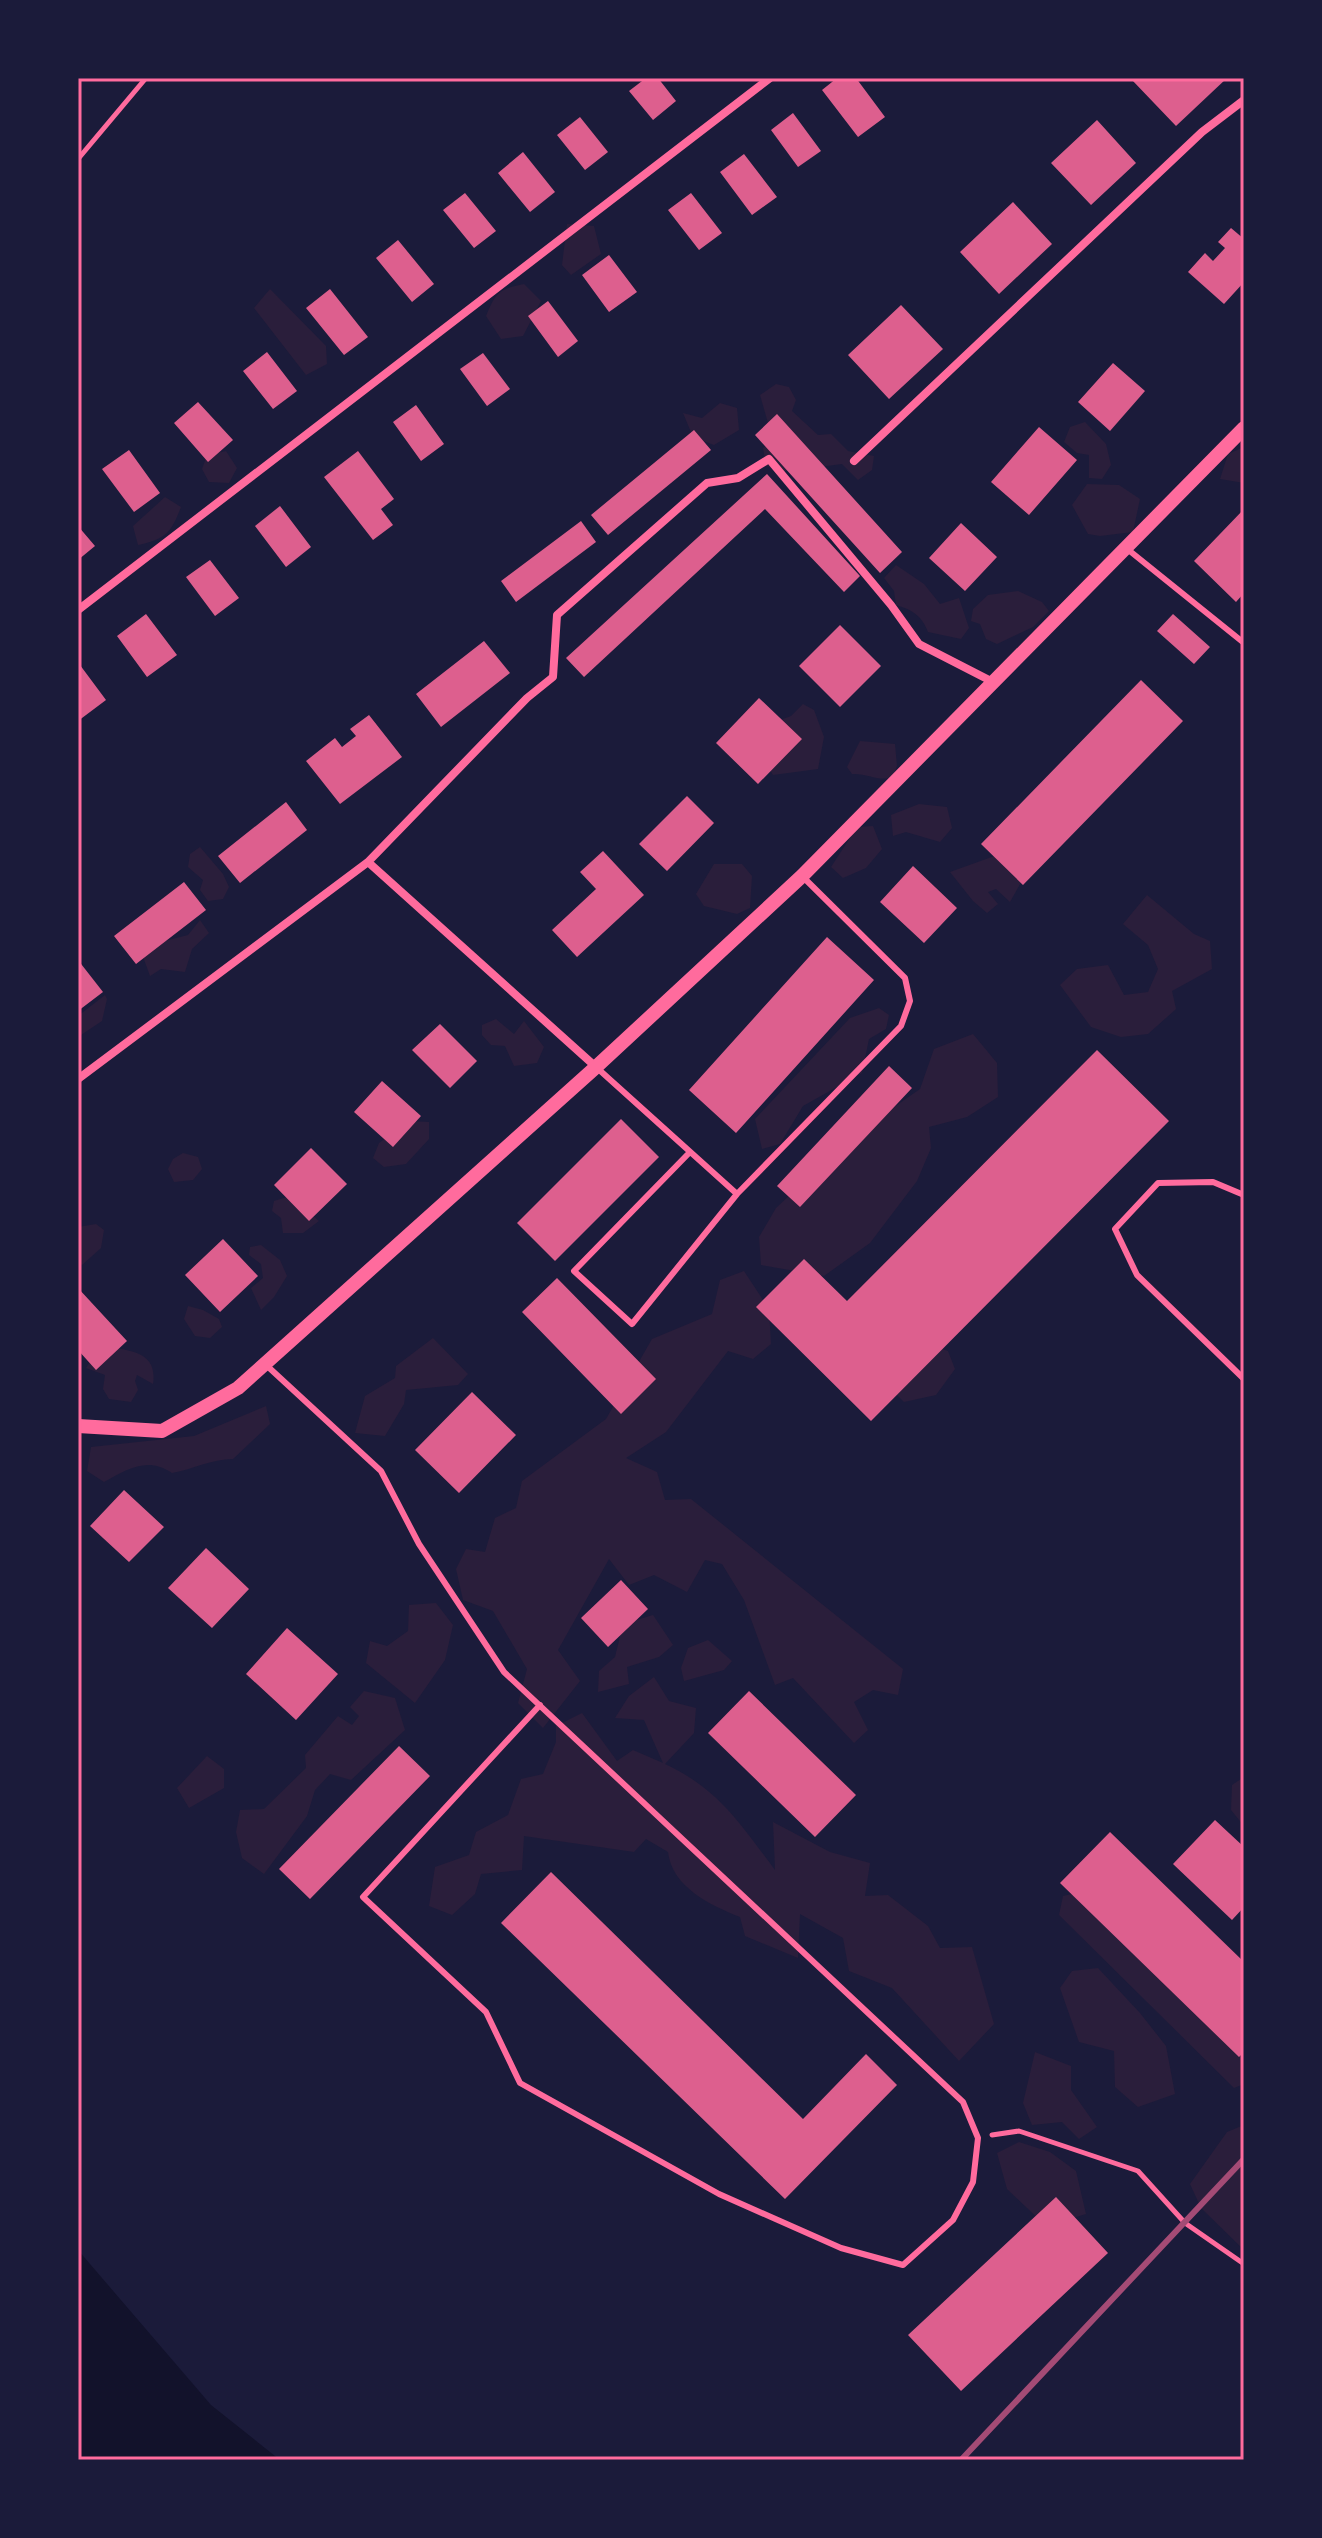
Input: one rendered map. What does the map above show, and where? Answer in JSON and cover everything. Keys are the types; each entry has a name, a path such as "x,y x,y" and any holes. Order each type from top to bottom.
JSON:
{"street":[{"path":"78,610 770,78"},
{"path":"854,461 1202,132 1244,100"},
{"path":"78,1426 162,1431 238,1388 596,1067 802,876 1244,428"},
{"path":"78,1079 368,862 527,698 553,677 557,615 707,483 738,478 769,459 891,605 919,644 993,682"},
{"path":"368,862 596,1067"}],"lane":[{"path":"1126,548 1244,643"},
{"path":"690,1152 574,1271 632,1324 737,1194 901,1026 910,1001 905,978 802,876"},
{"path":"596,1067 737,1194"},
{"path":"1244,1195 1213,1182 1158,1183 1115,1229 1137,1275 1244,1379"},
{"path":"265,1364 381,1471 419,1544 504,1672 540,1705 963,2102 978,2138 973,2182 953,2220 903,2265 841,2248 719,2194 520,2083 486,2012 363,1897 540,1705"}],"path":[{"path":"78,159 146,78"},
{"path":"978,2138 1019,2131 1138,2171 1185,2223 1244,2264"}],"shaded area":[{"path":"567,224 594,226 601,254 571,275 562,265"},
{"path":"524,284 541,301 523,336 501,339 486,316 499,293"},
{"path":"270,289 326,346 327,364 306,375 254,308"},
{"path":"776,384 789,387 796,400 792,411 818,435 831,434 848,451 874,456 872,470 858,480 842,464 819,467 803,464 783,472 766,466 763,448 777,438 770,430 760,395"},
{"path":"720,403 737,408 739,430 714,445 693,437 683,413 702,418"},
{"path":"1085,422 1106,444 1111,465 1102,479 1089,478 1089,455 1077,453 1064,442 1070,427"},
{"path":"1244,447 1244,483 1220,479 1228,454"},
{"path":"226,451 237,468 229,483 209,482 202,469 207,455"},
{"path":"1087,484 1119,485 1140,499 1133,532 1100,536 1088,534 1072,505"},
{"path":"165,497 181,507 174,523 166,534 138,545 133,526"},
{"path":"896,565 924,584 940,604 959,598 969,628 961,639 928,632 916,614 896,605 894,591 884,578"},
{"path":"1018,591 1042,602 1049,611 1033,627 997,644 986,639 980,624 971,621 973,609 988,595"},
{"path":"803,704 814,710 824,737 818,769 773,775 764,761 772,723 791,716"},
{"path":"860,741 895,744 897,766 893,777 852,774 847,767"},
{"path":"919,804 947,807 952,828 940,842 906,832 893,836 891,815"},
{"path":"873,826 882,849 866,868 843,878 831,867 857,827"},
{"path":"200,847 223,874 229,887 223,899 208,901 200,890 203,880 188,867 190,854"},
{"path":"1000,854 1024,877 1010,902 996,889 988,892 998,904 987,913 950,872"},
{"path":"714,864 742,864 752,876 750,908 737,914 704,906 696,894"},
{"path":"1147,895 1194,934 1210,941 1212,969 1172,991 1176,1009 1148,1034 1121,1037 1091,1027 1060,985 1077,969 1108,965 1124,995 1148,992 1158,969 1148,945 1123,924"},
{"path":"200,920 209,933 192,949 185,972 161,969 150,976 142,954 157,943 188,935"},
{"path":"105,995 107,999 102,1021 78,1037 78,1016"},
{"path":"879,1008 889,1015 886,1029 869,1039 862,1073 803,1106 780,1144 762,1149 755,1119 850,1018"},
{"path":"496,1019 514,1034 524,1021 544,1047 537,1063 514,1066 505,1046 491,1045 482,1035 482,1025"},
{"path":"973,1034 997,1063 998,1097 967,1117 929,1127 931,1148 917,1181 870,1243 824,1276 761,1265 759,1237 776,1208 854,1135 920,1089 934,1049"},
{"path":"410,1121 429,1122 429,1139 406,1164 384,1167 373,1158 379,1143"},
{"path":"183,1153 198,1157 202,1169 193,1180 174,1182 168,1169 173,1159"},
{"path":"290,1196 319,1221 303,1233 283,1233 281,1218 272,1211 274,1201"},
{"path":"96,1224 104,1230 101,1248 82,1265 78,1261 78,1227"},
{"path":"261,1245 280,1260 287,1276 274,1297 261,1310 251,1288 263,1278 261,1264 249,1255 250,1247"},
{"path":"744,1271 769,1309 771,1344 753,1359 728,1351 666,1432 626,1458 657,1472 665,1500 691,1499 903,1669 898,1695 873,1690 854,1702 868,1730 854,1743 793,1678 775,1685 744,1600 722,1564 705,1560 687,1592 654,1575 629,1585 609,1559 558,1650 580,1681 543,1728 518,1703 527,1669 493,1611 463,1600 456,1569 466,1549 485,1552 495,1518 516,1508 522,1481 606,1419 652,1339 712,1314 720,1280"},
{"path":"188,1306 219,1319 222,1327 210,1338 195,1336 184,1319"},
{"path":"433,1338 468,1374 458,1385 406,1390 404,1404 385,1436 355,1433 365,1396 395,1378 396,1366"},
{"path":"924,1343 948,1351 955,1369 936,1395 904,1402 887,1385"},
{"path":"106,1346 141,1355 151,1365 153,1384 137,1375 138,1390 131,1402 109,1399 103,1389 105,1375 86,1368 95,1354"},
{"path":"266,1406 270,1424 233,1459 172,1473 154,1465 138,1466 104,1482 87,1471 91,1447 194,1436"},
{"path":"436,1603 453,1625 445,1660 415,1703 366,1663 370,1641 387,1646 408,1631 409,1605"},
{"path":"653,1615 673,1645 659,1657 627,1667 629,1684 598,1692 599,1671 615,1657 623,1624"},
{"path":"708,1640 732,1661 724,1670 684,1681 681,1668 688,1648"},
{"path":"654,1677 669,1701 696,1708 694,1733 665,1764 715,1797 775,1870 773,1822 830,1852 870,1863 865,1896 888,1895 928,1926 940,1948 972,1947 994,2024 959,2061 892,1988 849,1971 843,1938 800,1914 798,1958 745,1936 740,1917 694,1893 677,1875 668,1852 646,1839 634,1852 524,1836 522,1870 481,1874 475,1894 452,1915 429,1906 435,1867 469,1855 476,1832 508,1815 521,1779 543,1774 556,1742 556,1726 582,1713 617,1761 633,1750 663,1763 644,1720 615,1718 629,1696"},
{"path":"364,1691 395,1698 405,1730 351,1780 330,1774 315,1790 307,1816 264,1874 242,1858 236,1832 240,1810 264,1809 306,1768 305,1755 338,1716 352,1725 359,1716 350,1707"},
{"path":"207,1756 224,1769 224,1788 189,1808 177,1788"},
{"path":"1244,1777 1244,1826 1231,1810 1232,1785"},
{"path":"1080,1892 1244,2053 1244,2084 1234,2088 1059,1915 1063,1896"},
{"path":"1098,1968 1166,2046 1175,2094 1138,2107 1115,2087 1114,2051 1079,2042 1060,1988 1072,1971"},
{"path":"1035,2052 1071,2066 1071,2090 1097,2127 1079,2139 1062,2122 1032,2125 1023,2103"},
{"path":"1244,2125 1244,2250 1201,2208 1190,2184 1227,2132"},
{"path":"1019,2142 1050,2152 1076,2171 1086,2214 1046,2226 1007,2189 997,2153"},
{"path":"78,2250 211,2405 280,2460 78,2460"}],"building":[{"path":"646,78 658,78 676,101 653,120 629,91"},
{"path":"837,78 856,78 885,117 858,137 822,90"},
{"path":"1227,78 1176,126 1132,80"},
{"path":"793,113 821,151 798,167 771,130"},
{"path":"580,117 608,152 585,170 557,135"},
{"path":"1097,120 1136,163 1091,205 1051,163"},
{"path":"523,152 555,192 530,212 498,173"},
{"path":"744,154 777,197 752,215 720,172"},
{"path":"465,193 496,231 474,248 443,210"},
{"path":"691,193 722,233 699,250 668,210"},
{"path":"1013,202 1052,244 999,294 960,252"},
{"path":"1231,228 1244,239 1244,282 1224,304 1188,272 1205,253 1213,261 1225,248 1218,242"},
{"path":"398,240 434,284 412,302 376,258"},
{"path":"609,255 637,292 609,312 582,275"},
{"path":"330,289 368,337 344,355 306,308"},
{"path":"548,301 578,341 558,357 528,316"},
{"path":"901,305 943,349 889,399 848,355"},
{"path":"267,352 297,391 273,409 243,371"},
{"path":"483,353 510,389 487,406 460,369"},
{"path":"1113,363 1145,391 1110,431 1078,402"},
{"path":"198,402 233,440 208,462 174,423"},
{"path":"416,405 444,444 421,461 393,422"},
{"path":"777,414 902,552 880,573 755,435"},
{"path":"1039,427 1077,460 1029,515 991,482"},
{"path":"694,430 711,450 608,535 591,515"},
{"path":"129,450 160,493 134,512 102,469"},
{"path":"358,451 394,499 381,509 393,525 373,540 324,477"},
{"path":"767,474 860,576 844,592 765,509 584,677 566,658"},
{"path":"280,506 311,547 286,567 255,526"},
{"path":"1244,509 1244,593 1236,602 1194,561"},
{"path":"581,521 596,542 516,602 501,581"},
{"path":"961,523 997,557 965,591 929,558"},
{"path":"78,526 95,546 78,560"},
{"path":"210,560 239,598 215,616 186,577"},
{"path":"146,614 177,655 147,677 117,636"},
{"path":"1173,614 1210,647 1194,664 1157,631"},
{"path":"840,625 881,666 840,707 799,666"},
{"path":"484,641 510,673 441,727 416,694"},
{"path":"80,665 106,700 78,721 78,667"},
{"path":"1141,680 1183,721 1023,885 981,844"},
{"path":"759,698 802,739 758,784 716,743"},
{"path":"369,715 402,757 340,804 306,761 335,738 342,747 356,736 350,729"},
{"path":"687,796 714,823 667,871 639,844"},
{"path":"286,802 307,830 240,883 218,856"},
{"path":"603,851 644,895 577,957 552,930 596,889 580,872"},
{"path":"913,866 957,908 924,943 880,902"},
{"path":"184,882 206,910 136,964 114,936"},
{"path":"827,937 874,980 736,1133 689,1090"},
{"path":"78,960 103,992 78,1011"},
{"path":"440,1024 477,1061 450,1088 412,1050"},
{"path":"1097,1050 1169,1121 871,1421 756,1307 804,1259 847,1301"},
{"path":"889,1066 912,1088 800,1207 777,1186"},
{"path":"382,1081 421,1116 393,1147 354,1112"},
{"path":"621,1119 659,1157 555,1261 517,1223"},
{"path":"311,1148 347,1184 309,1221 274,1185"},
{"path":"223,1239 258,1276 220,1312 185,1275"},
{"path":"557,1278 656,1379 621,1414 522,1312"},
{"path":"78,1288 127,1341 96,1370 78,1350"},
{"path":"472,1392 516,1435 459,1493 415,1450"},
{"path":"124,1490 164,1527 129,1562 90,1526"},
{"path":"206,1548 249,1589 212,1628 168,1588"},
{"path":"621,1580 648,1609 608,1647 581,1618"},
{"path":"287,1628 338,1674 296,1720 246,1674"},
{"path":"749,1691 856,1795 815,1837 708,1733"},
{"path":"399,1746 430,1776 310,1899 279,1869"},
{"path":"1215,1820 1244,1847 1244,1907 1232,1920 1173,1864"},
{"path":"1110,1832 1244,1962 1244,2052 1239,2057 1060,1883"},
{"path":"551,1872 803,2119 866,2054 897,2085 785,2199 501,1923"},
{"path":"1056,2197 1108,2253 961,2391 908,2335"}],"railway":[{"path":"961,2460 1244,2159"}]}
